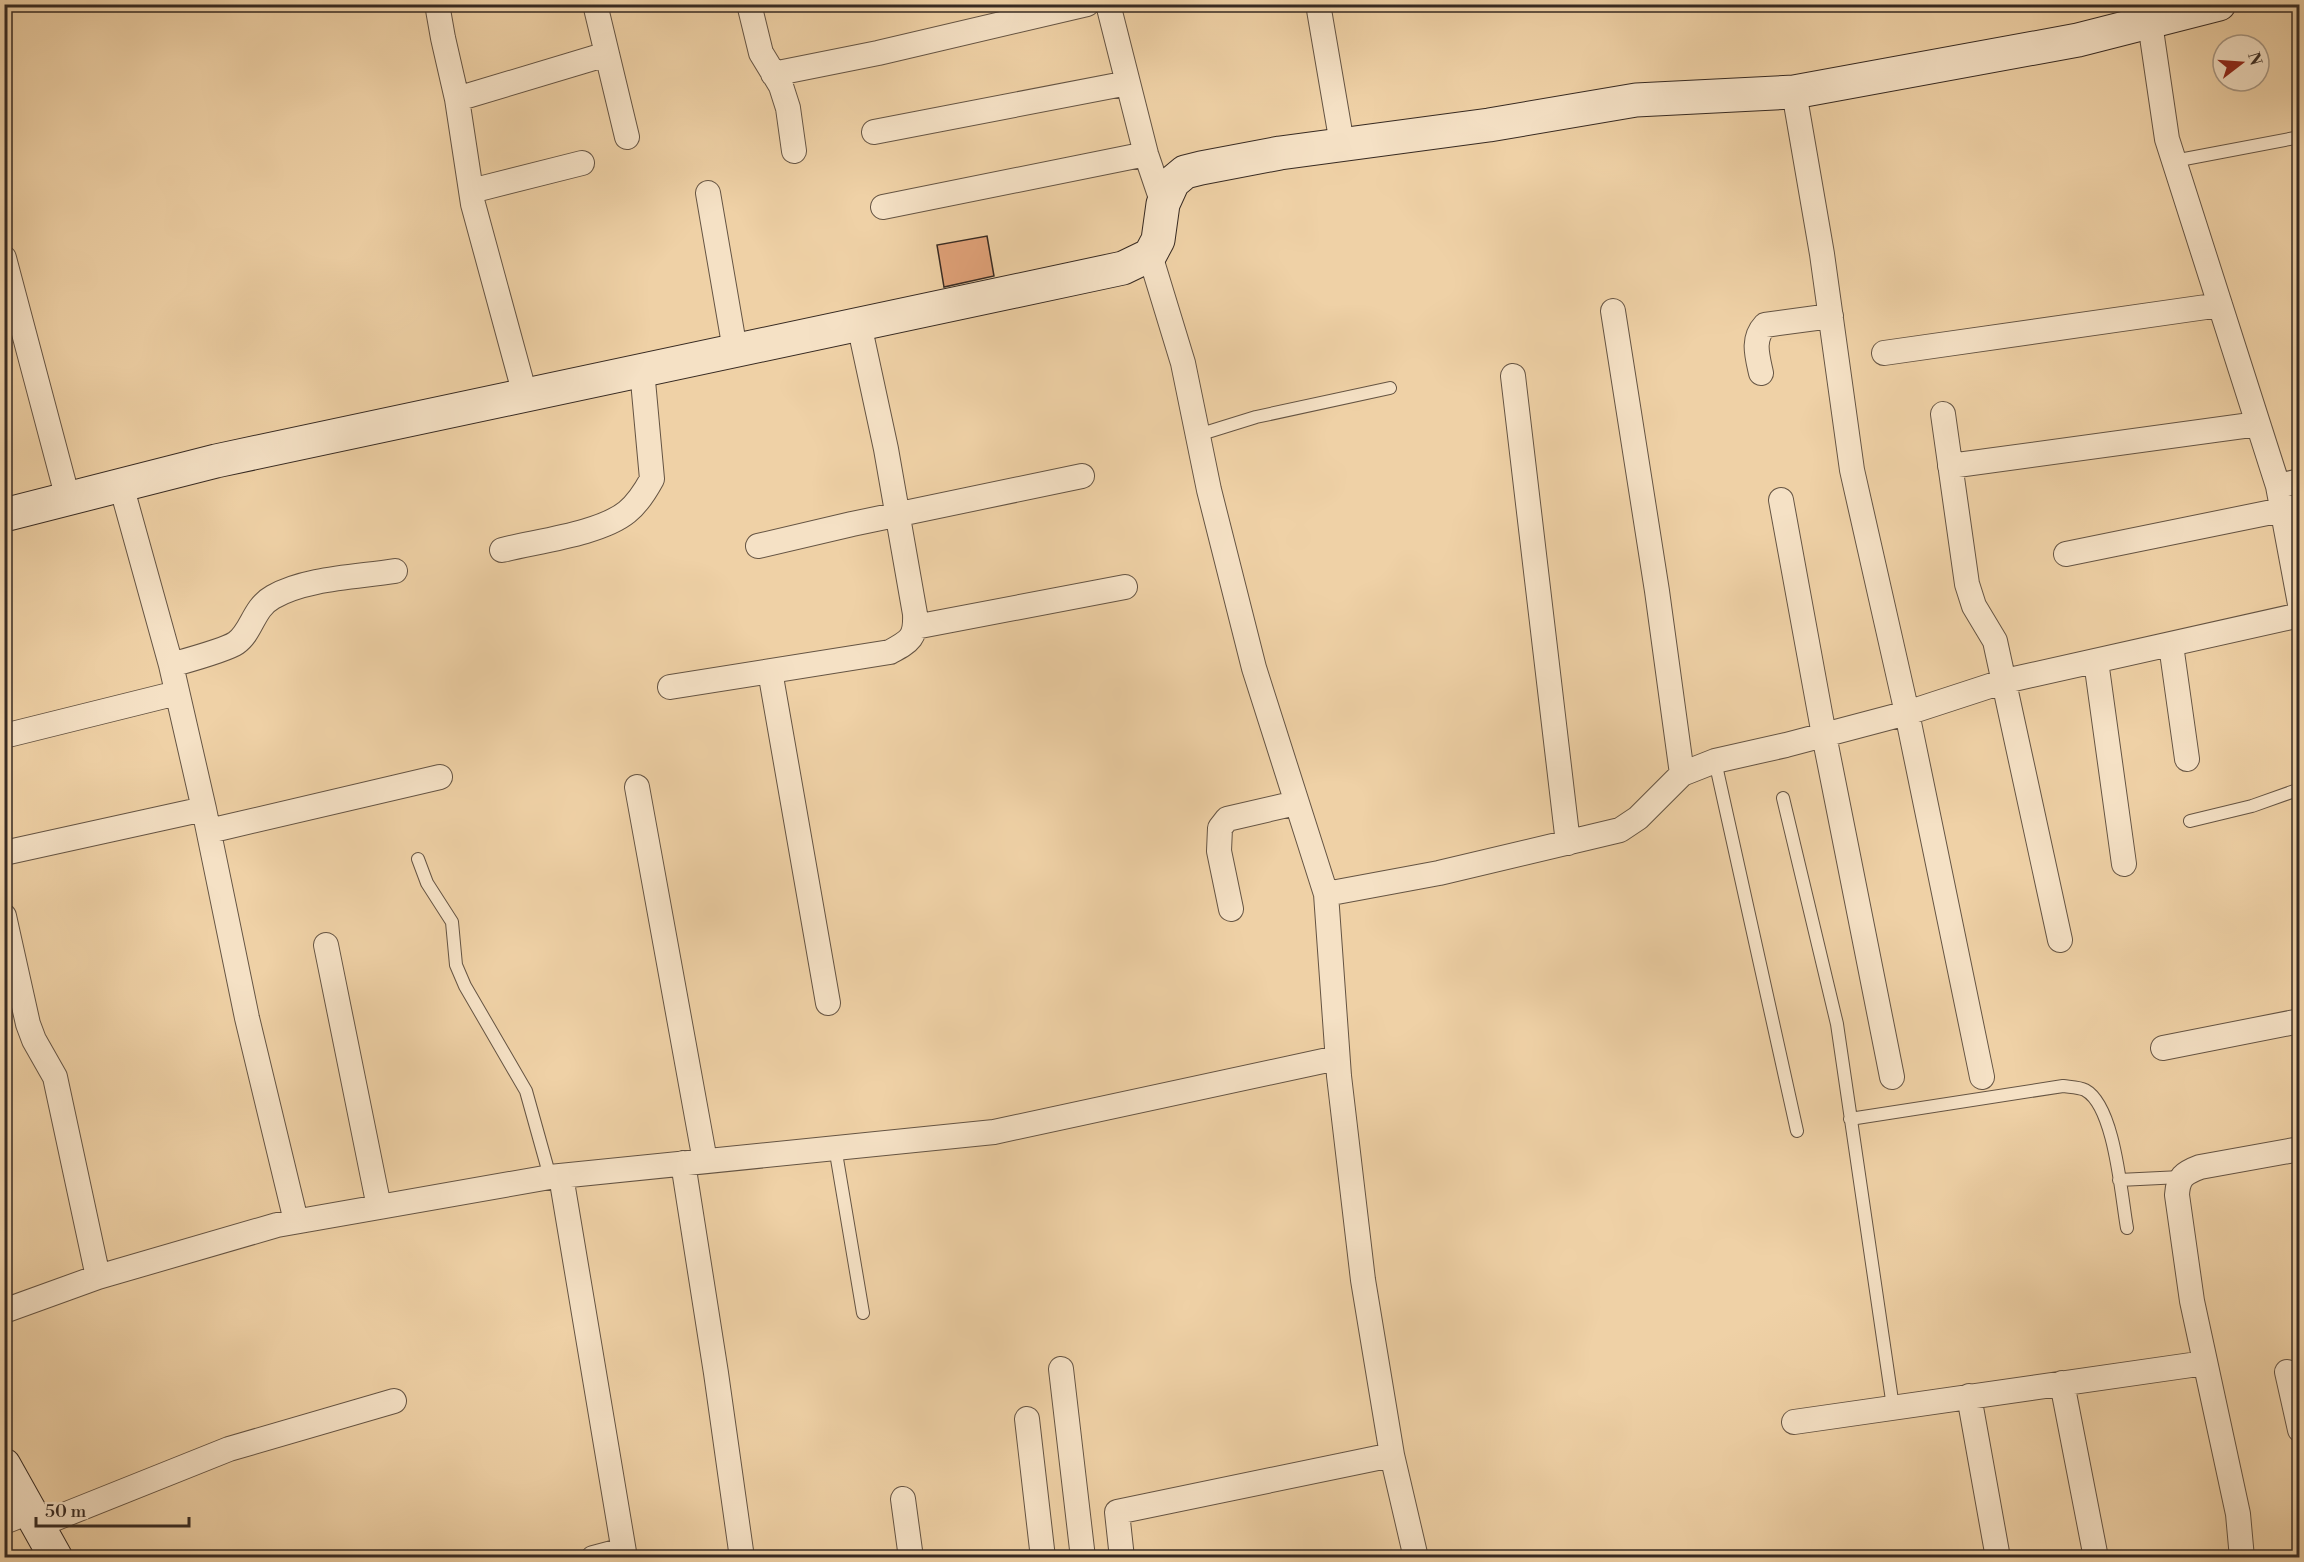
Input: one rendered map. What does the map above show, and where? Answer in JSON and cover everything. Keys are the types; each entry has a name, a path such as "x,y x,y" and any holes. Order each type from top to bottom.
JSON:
{"main road":[{"path":"4,515 216,461 1123,268 1150,255 1158,240 1163,204 1173,182 1185,172 1280,153 1489,125 1636,100 1794,92 2078,40 2146,14 2219,4"},
{"path":"4,1465 25,1519 56,1557"}],"street":[{"path":"437,4 457,99 471,191 525,395"},
{"path":"595,4 627,136"},
{"path":"750,4 761,53 781,86 788,108 794,151"},
{"path":"773,74 878,53 1087,4"},
{"path":"1108,4 1146,154 1163,204"},
{"path":"1318,4 1342,144"},
{"path":"2146,14 2167,139 2258,424 2289,483 2282,510 2300,604"},
{"path":"457,99 607,54"},
{"path":"874,132 1128,83"},
{"path":"1794,92 1831,316 1852,470 1907,713 1982,1077"},
{"path":"883,207 1146,154"},
{"path":"471,191 582,163"},
{"path":"708,193 735,350"},
{"path":"1150,255 1183,363 1209,490 1254,668 1326,894 1337,1058 1363,1280 1392,1455 1416,1557"},
{"path":"4,258 68,499"},
{"path":"1884,353 2220,305"},
{"path":"1613,311 1657,591 1682,774"},
{"path":"1761,373 1756,350 1759,332 1766,325 1831,316"},
{"path":"670,687 890,652 909,642 915,627 898,515 859,324"},
{"path":"502,550 601,526 627,512 645,492 652,478 642,370"},
{"path":"1513,376 1568,843"},
{"path":"1943,414 1967,584 1974,606 1995,641 2061,940"},
{"path":"1950,466 2258,424"},
{"path":"758,546 1082,476"},
{"path":"121,485 171,665 207,820 247,1018 296,1221"},
{"path":"1781,500 1824,735 1892,1077"},
{"path":"2066,554 2282,510"},
{"path":"171,665 236,643 247,630 256,612 272,597 305,585 395,571"},
{"path":"915,627 1125,587"},
{"path":"1326,894 1439,873 1620,830 1638,818 1682,774 1715,761 1907,713 2005,681 2300,615"},
{"path":"2171,645 2187,759"},
{"path":"2096,662 2124,864"},
{"path":"770,671 828,1003"},
{"path":"4,736 177,693"},
{"path":"4,853 207,820 440,777"},
{"path":"637,787 694,1162 716,1373 742,1557"},
{"path":"1231,909 1219,852 1220,828 1227,819 1296,803"},
{"path":"4,916 28,1024 34,1040 55,1077 98,1277"},
{"path":"326,945 379,1207"},
{"path":"2163,1048 2300,1021"},
{"path":"4,1311 98,1277 296,1221 556,1176 994,1132 1337,1058"},
{"path":"2242,1557 2238,1514 2192,1301 2177,1195 2178,1184 2186,1172 2200,1167 2300,1149"},
{"path":"556,1176 624,1554 593,1557"},
{"path":"1794,1422 2205,1363"},
{"path":"1061,1369 1083,1557"},
{"path":"2287,1372 2300,1430"},
{"path":"2062,1383 2096,1557"},
{"path":"1969,1396 1998,1557"},
{"path":"25,1519 229,1449 394,1401"},
{"path":"1027,1419 1043,1557"},
{"path":"1122,1557 1117,1512 1392,1455"},
{"path":"903,1499 911,1557"}],"lane":[{"path":"2174,161 2300,138"},
{"path":"1198,435 1256,417 1390,388"},
{"path":"1715,761 1797,1131"},
{"path":"2190,821 2252,806 2300,789"},
{"path":"1783,798 1836,1024 1893,1407"},
{"path":"418,860 427,883 452,922 456,965 465,986 526,1091 556,1176"},
{"path":"1850,1119 2063,1086 2084,1089 2098,1101 2111,1130 2127,1228"},
{"path":"835,1147 863,1313"},
{"path":"2119,1180 2181,1177"}],"building":[{"path":"987,236 994,276 944,287 937,245"}]}
